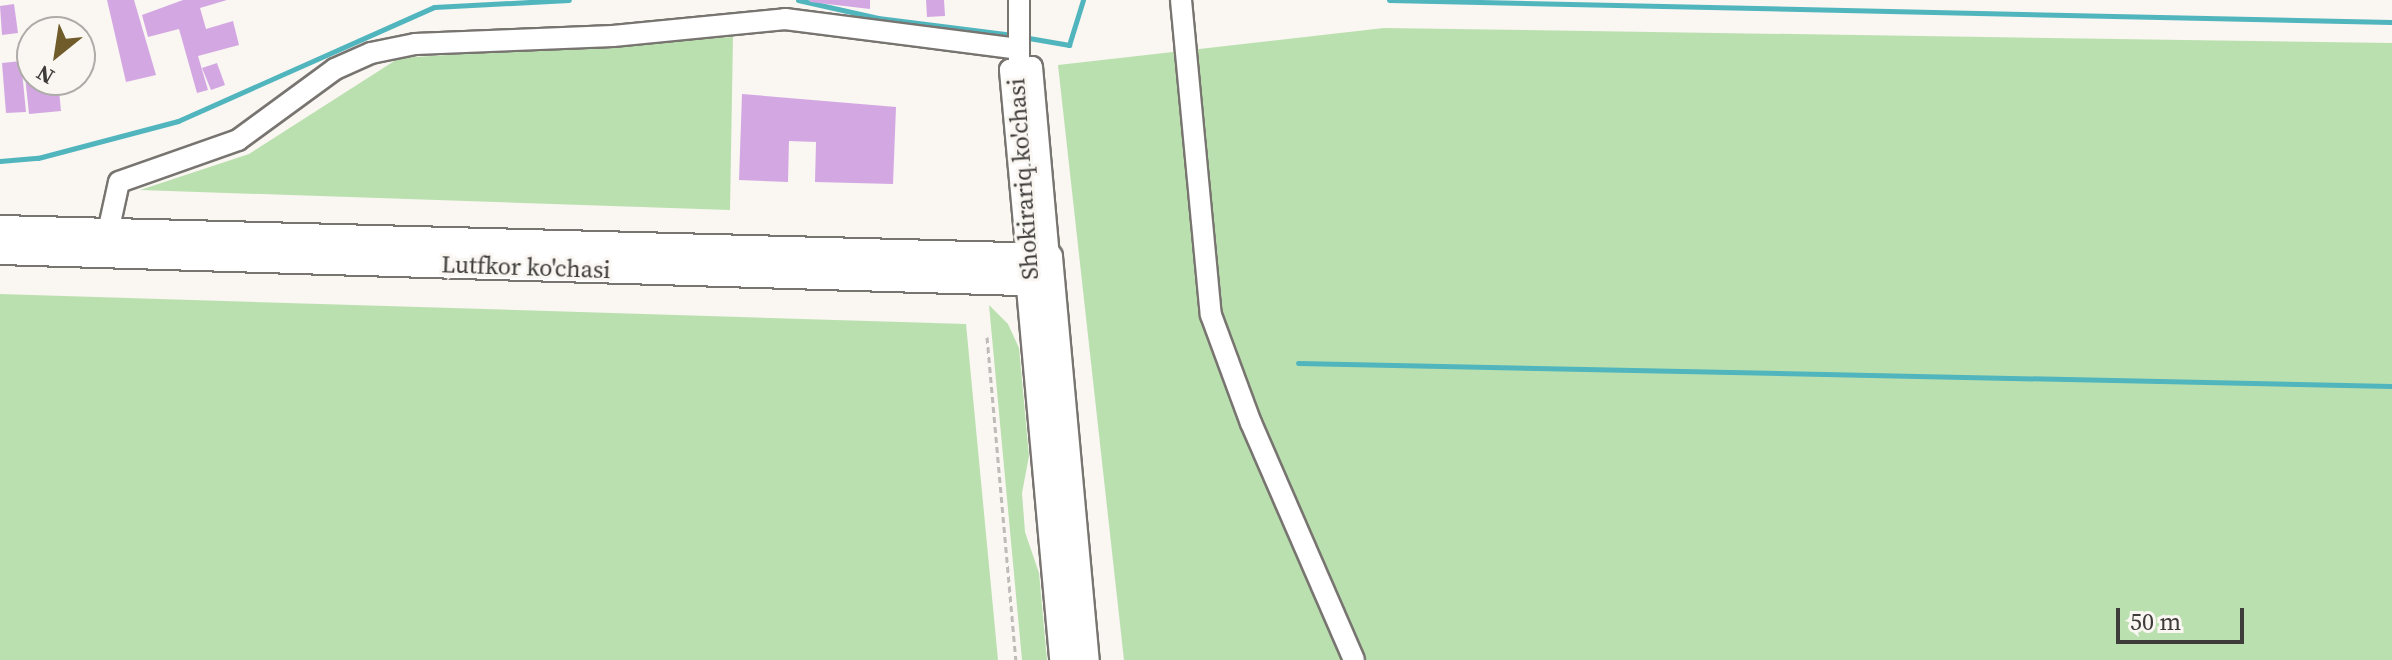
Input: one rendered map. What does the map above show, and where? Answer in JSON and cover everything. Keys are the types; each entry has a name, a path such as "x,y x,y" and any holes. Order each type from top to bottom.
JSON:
{"main road":[{"name":"Lutfkor ko'chasi","path":"0,229 1039,270"},
{"name":"Lutfkor ko'chasi","path":"0,251 1039,270"},
{"name":"Shokirariq ko'chasi","path":"1039,270 1063,660"},
{"name":"Shokirariq ko'chasi","path":"1039,270 1086,660"}],"street":[{"path":"108,232 119,182 238,140 335,69 400,47 613,36 785,19 1019,59 1019,0"},
{"path":"1181,0 1211,315 1251,423 1354,660"},
{"name":"Shokirariq ko'chasi","path":"1019,59 1032,67 1039,270"}],"path":[{"path":"987,337 1016,660"}],"green space":[{"path":"1384,28 2392,43 2392,660 1124,660 1058,65"},
{"path":"733,37 730,210 140,190 249,154 399,58"},
{"path":"0,294 966,324 998,660 0,660"},
{"path":"989,305 1008,324 1019,348 1029,456 1022,493 1025,532 1039,573 1047,660 1022,660"}],"building":[{"path":"107,0 134,0 156,75 126,82"},
{"path":"183,0 227,0 200,8 206,29 233,21 239,45 198,56 208,90 197,93 179,29 148,37 142,15"},
{"path":"870,0 870,9 810,2"},
{"path":"926,0 944,0 945,16 927,17"},
{"path":"14,4 16,33 2,35 0,6"},
{"path":"16,62 16,96 24,96 26,112 6,113 2,63"},
{"path":"217,63 225,85 211,90 202,68"},
{"path":"742,94 896,107 893,184 815,182 816,142 789,141 788,182 739,180"},
{"path":"27,96 60,96 61,111 29,114"}],"waterway":[{"path":"0,161 38,158 178,121 434,7 569,0"},
{"path":"798,0 878,18 1013,35"},
{"path":"1023,37 1069,45 1083,0"},
{"path":"1389,0 2392,22"},
{"path":"1298,363 2392,386"}]}
